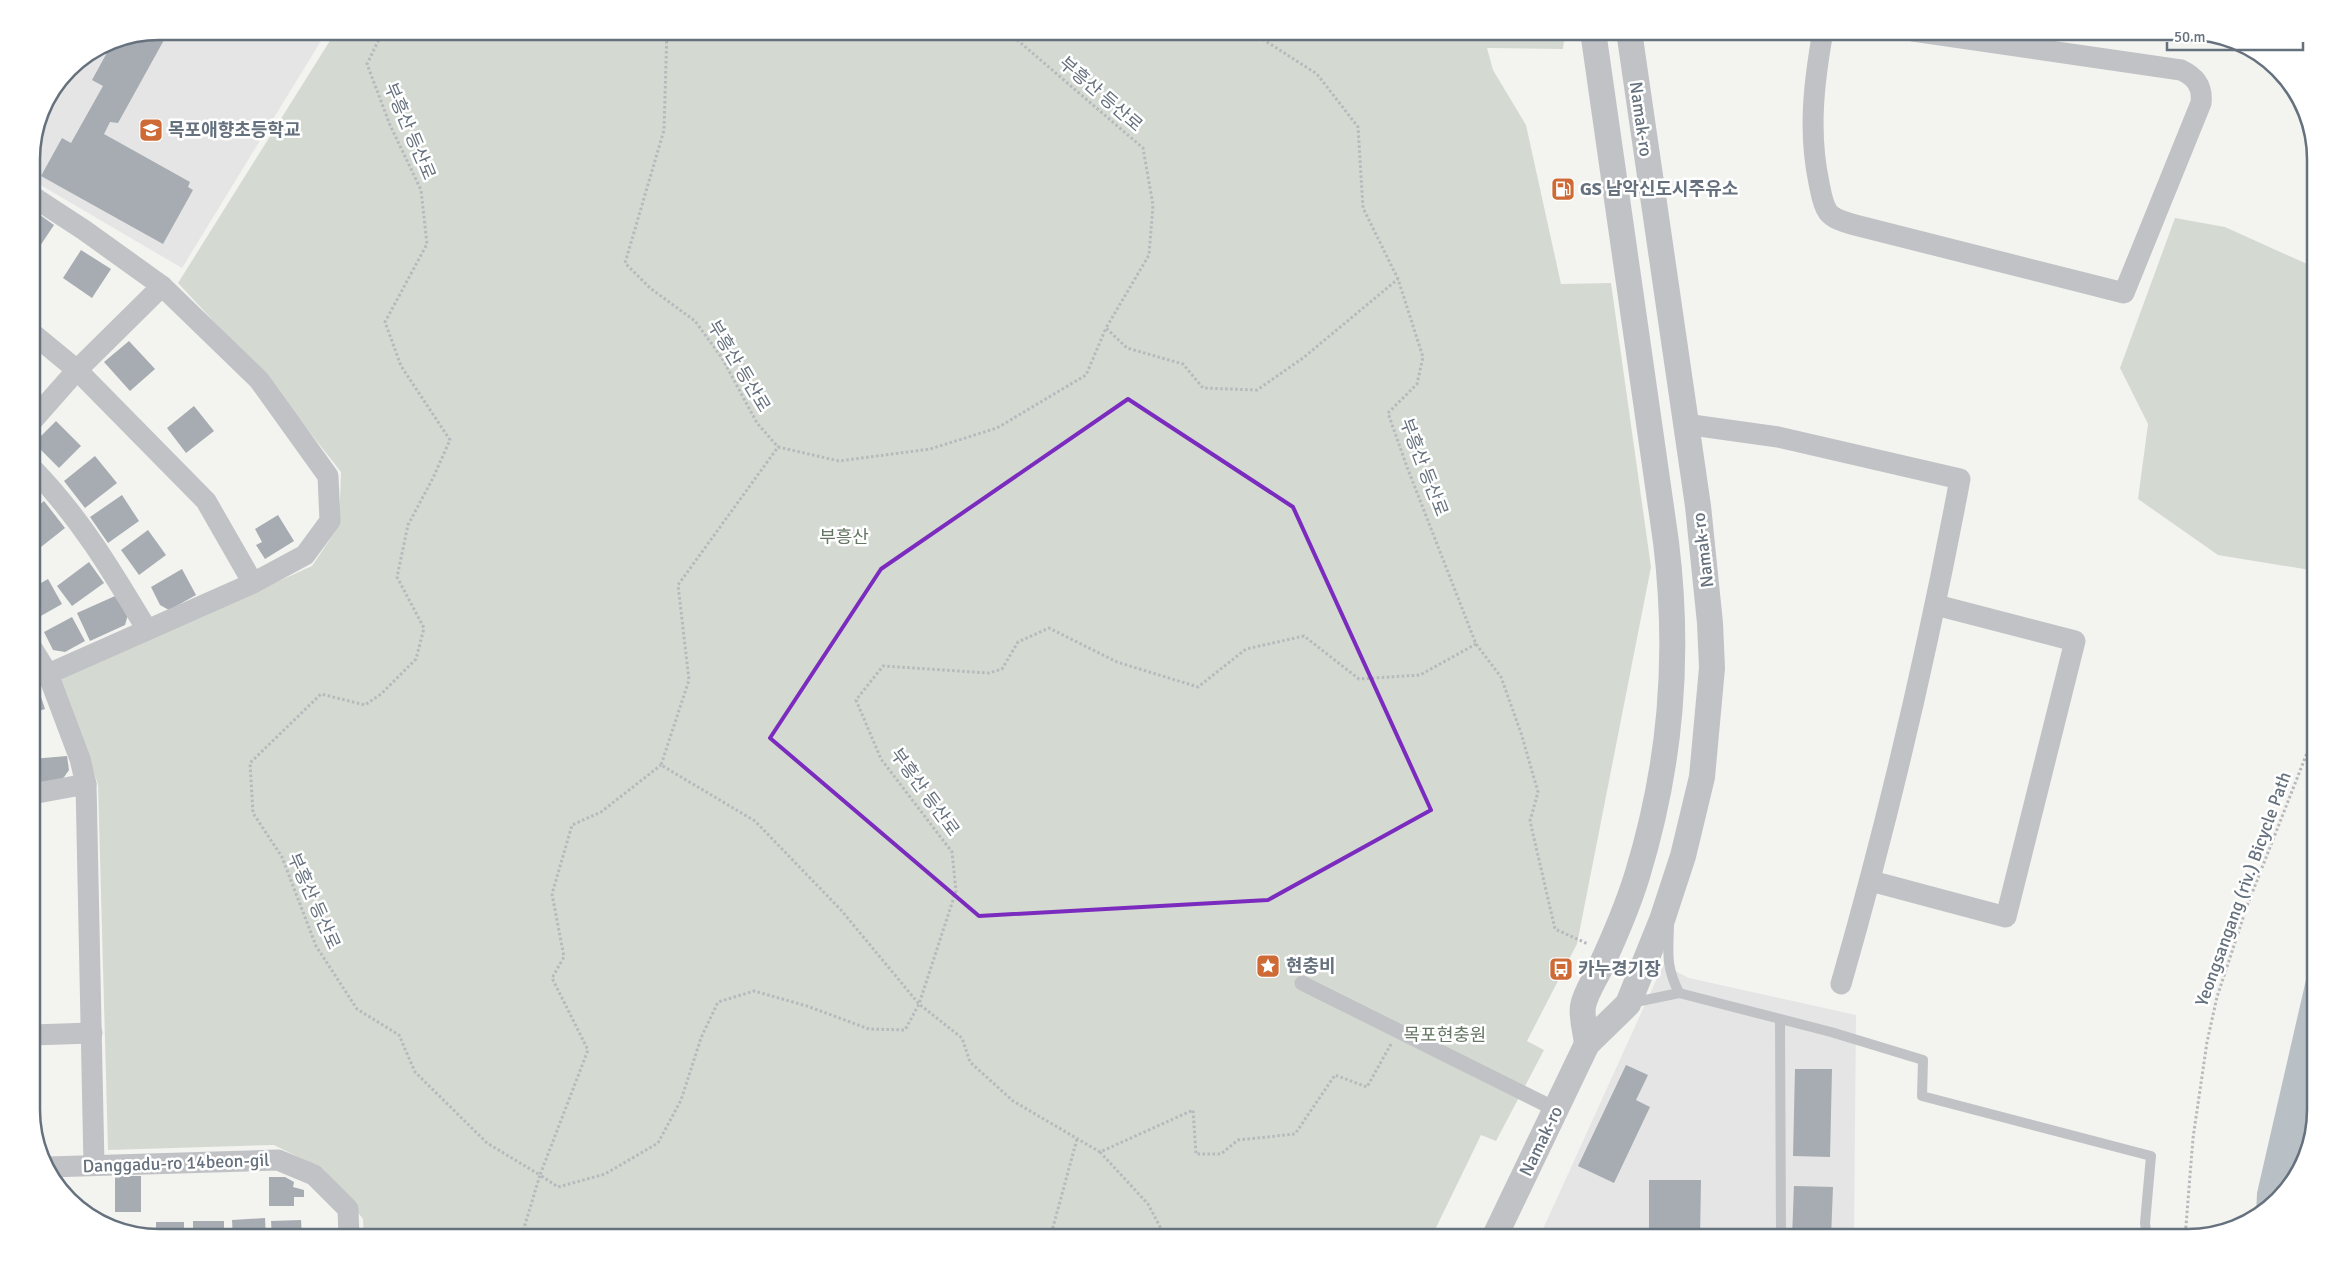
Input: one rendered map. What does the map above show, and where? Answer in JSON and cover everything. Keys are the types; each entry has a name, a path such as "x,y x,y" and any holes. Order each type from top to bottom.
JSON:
{"street":[{"name":"Namak-ro","path":"1587,1044 1582,1006 1607,952 1637,876 1658,792 1667,744 1671,705 1673,624 1671,583 1660,497 1594,40"},
{"name":"Namak-ro","path":"1498,1229 1587,1044 1628,1004 1669,898 1683,856 1702,777 1712,668 1707,583 1630,40"},
{"path":"1821,40 1814,81 1812,113 1816,167 1824,203 1829,213 1838,220 1855,225 2124,293 2201,103 2202,92 2198,82 2181,70 1975,40"},
{"path":"40,201 127,259 162,286 259,380 328,476 330,521 306,555 253,583 146,628 48,674"},
{"path":"40,412 77,370 162,286"},
{"path":"40,340 77,370 206,501 253,583"},
{"path":"1685,424 1778,437 1960,479 1936,605 1870,881 1841,984"},
{"path":"40,477 66,506 97,547 146,628"},
{"path":"1870,881 2006,917 2075,641 1936,605"},
{"path":"40,661 48,674 80,758 86,784 94,1165"},
{"path":"40,793 86,784"},
{"path":"1302,983 1557,1110"},
{"path":"40,1035 92,1033"},
{"name":"Danggadu-ro 14beon-gil","path":"54,1167 278,1160 314,1174 348,1209 349,1229"}],"lane":[{"path":"1669,898 1667,963 1679,993"},
{"path":"1628,1004 1679,993 1831,1032 1923,1060 1922,1096 2150,1156 2146,1229"},
{"path":"1780,1020 1781,1229"}],"path":[{"name":"부흥산 등산로","path":"379,40 367,64 390,125 422,190 427,244 385,322 401,366 450,440 433,478 408,525 396,577 424,628 416,659 381,694 364,705 321,694 250,763 253,814 282,858 316,946 357,1009 399,1035 415,1072 487,1142 558,1188 605,1174 658,1143 681,1100 701,1038 718,1002 754,991 807,1006 869,1029 905,1030 919,1004 956,891 952,852 881,759 856,700 883,666 989,673 1002,669 1018,642 1049,628 1118,662 1198,687 1246,649 1304,636 1359,679 1420,675 1476,644"},
{"name":"부흥산 등산로","path":"667,40 664,130 625,263 650,288 696,321 722,358 757,423 778,447 839,462 930,450 997,428 1086,375 1106,328 1149,255 1153,205 1143,148 1017,40"},
{"name":"부흥산 등산로","path":"1264,40 1317,74 1358,127 1363,208 1398,279 1423,357 1417,384 1388,413 1476,644 1501,677 1538,792 1530,821 1555,929 1607,952"},
{"path":"1106,328 1127,348 1183,364 1203,388 1257,390 1303,358 1398,279"},
{"path":"523,1229 540,1175 588,1050 552,978 564,957 552,894 572,825 601,812 661,765 689,680 678,585 778,447"},
{"name":"Yeongsangang (riv.) Bicycle Path","path":"2186,1229 2193,1138 2206,1052 2217,997 2248,906 2307,753"},
{"path":"661,765 756,821 841,910 919,1004 962,1038 970,1062 1013,1101 1100,1152 1148,1204 1161,1229"},
{"path":"1100,1152 1193,1110 1196,1154 1221,1154 1238,1140 1296,1134 1335,1076 1367,1088 1398,1030"},
{"path":"1052,1229 1077,1139"}],"highlighted area":[{"path":"1128,399 1293,507 1431,810 1268,900 979,916 770,738 881,569"}],"shaded area":[{"name":"목포애향초등학교","path":"151,40 321,40 182,268 40,185 41,143 52,106 75,75 93,60 113,49 136,42"},
{"path":"1663,965 1689,978 1856,1015 1854,1229 1543,1229"},
{"path":"2307,975 2307,1110 2303,1141 2295,1163 2287,1176 2256,1207 2257,1193"}],"green space":[{"name":"부흥산","path":"330,40 1564,40 1563,49 1487,48 1493,70 1526,125 1561,284 1611,283 1651,567 1577,944 1527,1041 1544,1050 1496,1141 1481,1135 1435,1229 364,1229 363,1219 324,1170 274,1145 108,1150 98,784 60,680 312,566 339,526 341,472 271,383 178,283"},
{"path":"2175,218 2225,227 2307,264 2307,570 2218,555 2138,499 2148,424 2120,368"}],"building":[{"name":"목포애향초등학교","path":"164,40 118,123 110,122 104,134 190,182 188,187 193,190 163,244 41,176 62,138 71,143 103,86 92,80 107,52 136,42"},
{"path":"40,215 54,225 40,246"},
{"path":"81,250 111,269 92,298 63,278"},
{"path":"129,341 155,369 130,391 104,362"},
{"path":"194,406 214,431 186,453 167,428"},
{"path":"56,421 81,446 59,468 40,449 40,437"},
{"path":"95,456 117,483 85,508 64,481"},
{"path":"122,495 139,521 108,543 90,517"},
{"path":"44,501 65,528 41,547 40,546 40,504"},
{"path":"278,515 294,541 265,559 256,545 262,542 255,529"},
{"path":"148,530 166,555 139,575 121,550"},
{"path":"89,562 104,583 72,606 57,586"},
{"path":"182,569 196,595 169,610 160,605 151,587"},
{"path":"48,579 62,604 40,616 40,584"},
{"path":"115,596 129,611 125,625 90,641 77,613"},
{"path":"72,617 85,641 65,652 53,650 44,632"},
{"path":"40,694 45,709 40,711"},
{"path":"67,756 69,770 62,780 40,782 40,758"},
{"path":"1626,1065 1648,1075 1636,1100 1650,1107 1614,1183 1578,1166"},
{"path":"1795,1069 1832,1069 1830,1157 1793,1156"},
{"path":"115,1176 141,1176 141,1212 115,1212"},
{"path":"269,1177 285,1177 294,1182 293,1187 304,1190 304,1197 294,1197 294,1206 269,1206"},
{"path":"1649,1180 1701,1180 1700,1229 1649,1229"},
{"path":"1794,1186 1833,1187 1831,1229 1792,1229"},
{"path":"265,1218 266,1229 232,1229 232,1220"},
{"path":"301,1220 302,1229 271,1229 271,1221"},
{"path":"193,1221 224,1221 224,1229 193,1229"},
{"path":"156,1222 184,1222 184,1229 156,1229"}],"place":[{"name":"목포애향초등학교","path":"151,130"},
{"name":"GS 남악신도시주유소","path":"1563,189"},
{"name":"현충비","path":"1268,966"},
{"name":"카누경기장","path":"1561,969"}],"park label":[{"name":"목포현충원","path":"1445,1035"}]}
